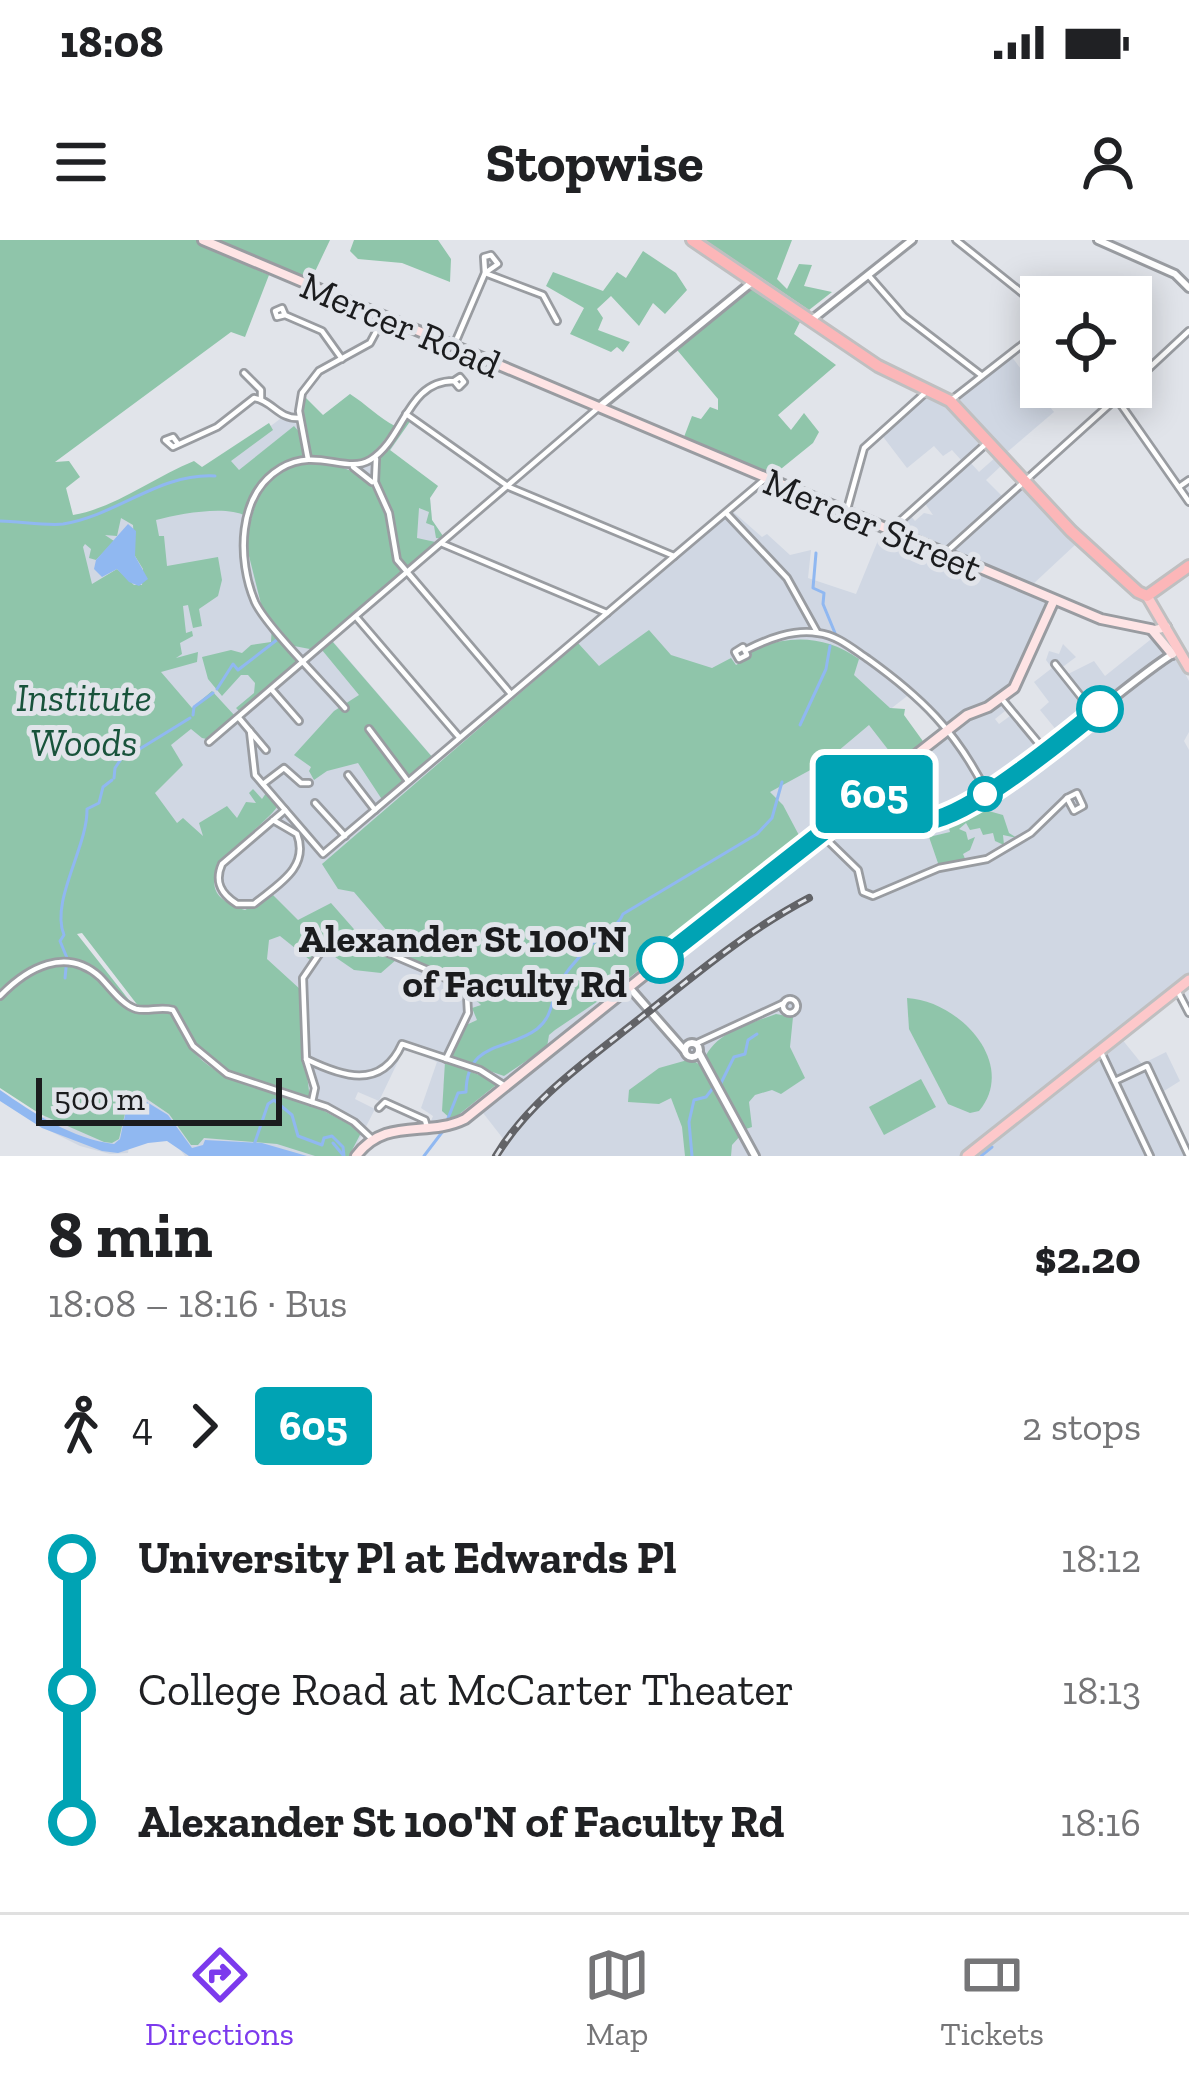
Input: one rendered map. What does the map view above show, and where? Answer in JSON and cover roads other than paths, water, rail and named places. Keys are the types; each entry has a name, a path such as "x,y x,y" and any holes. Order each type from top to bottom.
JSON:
{"highway":[{"path":"692,240 878,366 950,401 1079,539 1147,596 1189,566"}],"main road":[{"name":"Mercer Road","path":"203,240 598,408"},
{"name":"Mercer Street","path":"598,408 1054,600 1110,622 1151,628"},
{"path":"1147,596 1189,668"},
{"path":"356,1156 372,1139 397,1128 452,1124 820,833 885,787 947,731 1001,698 1021,679 1054,600"},
{"path":"1151,628 1164,624"},
{"path":"1151,628 1180,650"},
{"path":"967,1156 1189,980"}],"street":[{"path":"810,321 912,240"},
{"path":"956,240 1020,291"},
{"path":"1098,240 1189,276"},
{"path":"453,346 485,273 546,297 557,321"},
{"path":"868,274 904,316 981,375"},
{"path":"1175,274 1189,288"},
{"path":"209,742 754,280"},
{"path":"284,315 322,331 342,359"},
{"path":"308,459 299,418 309,382 324,368 370,343 384,317"},
{"path":"1152,365 1189,331"},
{"path":"950,401 1020,346"},
{"path":"244,374 280,416 299,418"},
{"path":"345,708 256,604 242,536 252,504 280,469 308,459 362,464 378,454 426,389 454,382"},
{"path":"846,513 864,448 930,389"},
{"path":"178,444 217,427 247,401 261,399"},
{"path":"944,554 1107,408"},
{"path":"1123,408 1189,502"},
{"path":"406,414 509,487 674,556"},
{"path":"893,532 988,442"},
{"path":"378,454 374,475 389,513 395,555 511,694"},
{"path":"349,465 379,491"},
{"path":"250,731 253,767 262,784 322,854 765,479"},
{"path":"1179,487 1189,480"},
{"path":"726,513 787,578 818,632"},
{"path":"443,544 607,613"},
{"path":"357,617 459,737"},
{"path":"746,650 783,635 818,632 846,643 914,692 969,758 987,793"},
{"path":"292,647 314,653"},
{"path":"885,787 909,818 926,821 987,793 1180,650"},
{"path":"1055,664 1094,713"},
{"path":"272,690 299,722"},
{"path":"1001,698 1045,752"},
{"path":"239,717 266,750"},
{"path":"369,729 408,781"},
{"path":"262,784 284,768 301,783 309,783"},
{"path":"348,775 375,810"},
{"path":"820,833 858,870 868,896 939,868 987,859 1031,833 1067,798"},
{"path":"315,803 345,836"},
{"path":"273,820 297,835 302,849 299,862 254,904 237,904 220,889 219,871 227,859 273,820 285,810"},
{"path":"312,1102 315,1088 306,1059 303,978 322,950"},
{"path":"388,953 444,977 466,995 468,1013 446,1059"},
{"path":"0,996 31,969 67,962 87,966 132,1008 173,1010 193,1046 227,1075 345,1116 372,1139"},
{"path":"628,986 673,1037 694,1050 755,1156"},
{"path":"1177,990 1189,1013"},
{"path":"694,1050 785,1007"},
{"path":"306,1059 326,1071 352,1076 385,1068 402,1044 480,1070 505,1086"},
{"path":"1100,1050 1150,1156"},
{"path":"1114,1081 1147,1066 1189,1156"},
{"path":"380,1108 385,1102 424,1120 427,1127"}],"water":[{"path":"128,524 136,531 135,556 148,579 139,586 117,569 102,577 94,569 96,560"},
{"path":"0,1090 54,1124 99,1141 114,1144 120,1139 127,1106 142,1099 168,1115 192,1148 205,1140 262,1143 307,1156 189,1156 167,1141 118,1153 102,1151 42,1128 0,1101"}],"waterway":[{"path":"0,521 63,524 175,481 215,476"},
{"path":"816,553 813,588 824,593 823,604 835,633"},
{"path":"217,689 233,664 238,670 278,639"},
{"path":"800,725 826,669 830,646"},
{"path":"193,715 194,707 213,693"},
{"path":"114,778 127,750 138,750 190,718"},
{"path":"65,978 67,958 60,941 65,890 87,809 99,803 103,787 112,780"},
{"path":"424,1156 443,1131 458,1093 466,1092 473,1063 491,1049 537,1029 565,974 623,914 757,834 772,818 782,782"},
{"path":"721,1083 734,1057 745,1054 748,1040 757,1034"},
{"path":"692,1156 689,1122 694,1100 706,1097 713,1088"},
{"path":"253,1148 268,1104 274,1100 292,1115 298,1136 322,1145 324,1138 332,1136 343,1147 344,1156"},
{"path":"333,1143 343,1155"},
{"path":"981,1156 992,1147"}],"railway":[{"path":"496,1156 526,1116 583,1063 723,953 809,898"}],"place":[{"name":"Alexander St 100'N of Faculty Rd","path":"660,960"}],"park label":[{"name":"Institute Woods","path":"84,720"}]}
